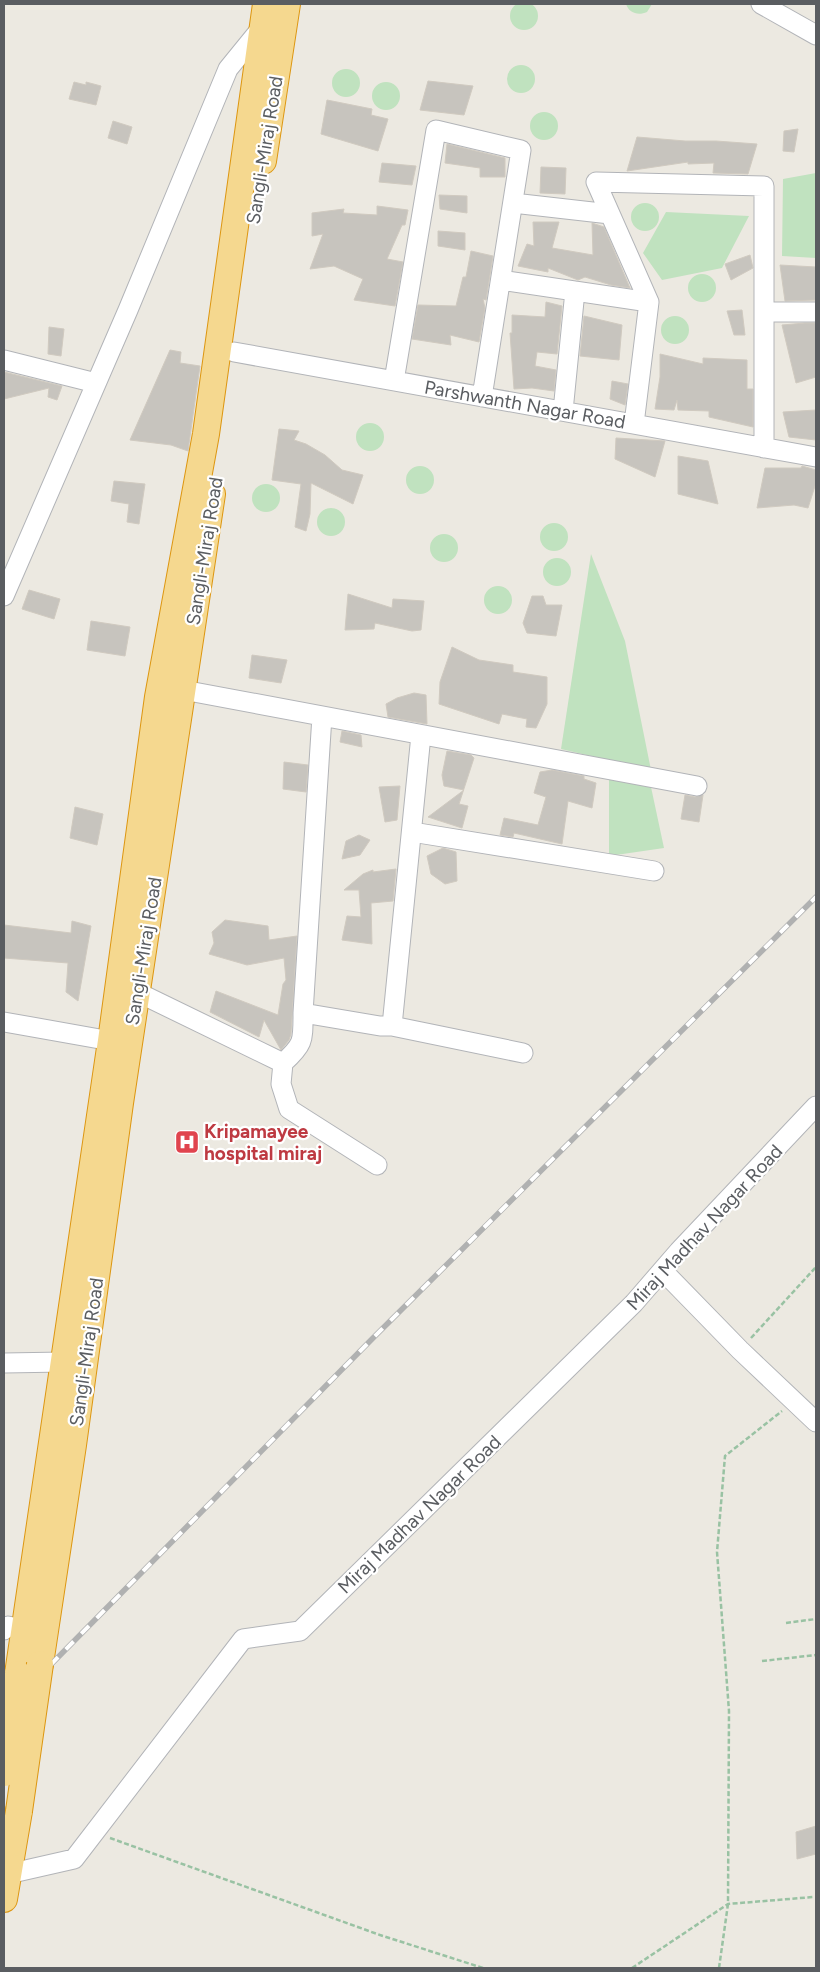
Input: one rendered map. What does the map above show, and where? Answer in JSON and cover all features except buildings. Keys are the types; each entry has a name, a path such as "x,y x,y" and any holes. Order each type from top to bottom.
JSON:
{"highway":[{"name":"Sangli-Miraj Road","path":"17,1628 137,992 287,4"},
{"name":"Sangli-Miraj Road","path":"4,1899 19,1811 29,1669 17,1628 64,1362 111,1041 158,697 206,434 265,15"},
{"name":"Sangli-Miraj Road","path":"4,1773 29,1669"}],"street":[{"path":"761,4 816,35"},
{"path":"4,596 228,69 265,15"},
{"path":"394,381 436,130 521,150 482,397"},
{"path":"634,424 649,302 596,182 764,186 764,448"},
{"path":"513,203 610,214"},
{"path":"500,280 649,302"},
{"path":"563,411 575,291"},
{"path":"764,312 816,312"},
{"name":"Parshwanth Nagar Road","path":"234,352 816,457"},
{"path":"4,360 96,383"},
{"path":"183,690 697,786"},
{"path":"322,716 303,1038 295,1052 282,1063 281,1084 288,1110 377,1165"},
{"path":"392,1026 421,735"},
{"path":"412,832 654,871"},
{"path":"137,992 282,1063"},
{"path":"303,1013 380,1026 392,1026 523,1053"},
{"path":"4,1022 111,1041"},
{"name":"Miraj Madhav Nagar Road","path":"8,1874 74,1860 243,1639 300,1631 634,1303 679,1251 816,1106"},
{"path":"663,1271 740,1350 816,1422"},
{"path":"4,1363 64,1362"}],"path":[{"path":"740,1350 816,1267"},
{"path":"719,1968 728,1904 730,1711 718,1552 725,1456 795,1402"},
{"path":"786,1623 816,1619"},
{"path":"762,1661 816,1655"},
{"path":"95,1832 380,1935 483,1968"},
{"path":"632,1968 728,1904 812,1897"}],"green space":[{"path":"524,2 534,6 538,16 534,26 524,30 514,26 510,16 514,6"},
{"path":"626,4 652,4 647,12 640,14 632,12"},
{"path":"521,65 531,69 535,79 531,89 521,93 511,89 507,79 511,69"},
{"path":"346,69 356,73 360,83 356,93 346,97 336,93 332,83 336,73"},
{"path":"386,82 396,86 400,96 396,106 386,110 376,106 372,96 376,86"},
{"path":"544,112 554,116 558,126 554,136 544,140 534,136 530,126 534,116"},
{"path":"816,173 816,258 782,256 783,179"},
{"path":"645,203 655,207 659,217 655,227 645,231 635,227 631,217 635,207"},
{"path":"666,212 749,216 722,268 662,280 643,253"},
{"path":"702,274 712,278 716,288 712,298 702,302 692,298 688,288 692,278"},
{"path":"675,316 685,320 689,330 685,340 675,344 665,340 661,330 665,320"},
{"path":"370,423 380,427 384,437 380,447 370,451 360,447 356,437 360,427"},
{"path":"420,466 430,470 434,480 430,490 420,494 410,490 406,480 410,470"},
{"path":"266,484 276,488 280,498 276,508 266,512 256,508 252,498 256,488"},
{"path":"331,508 341,512 345,522 341,532 331,536 321,532 317,522 321,512"},
{"path":"554,523 564,527 568,537 564,547 554,551 544,547 540,537 544,527"},
{"path":"444,534 454,538 458,548 454,558 444,562 434,558 430,548 434,538"},
{"path":"591,554 625,641 651,770 561,749"},
{"path":"557,558 567,562 571,572 567,582 557,586 547,582 543,572 547,562"},
{"path":"498,586 508,590 512,600 508,610 498,614 488,610 484,600 488,590"},
{"path":"609,778 651,787 664,848 609,856"}],"railway":[{"path":"4,1712 373,1338 816,897"}],"place":[{"name":"Kripamayee hospital miraj","path":"187,1142"}]}
